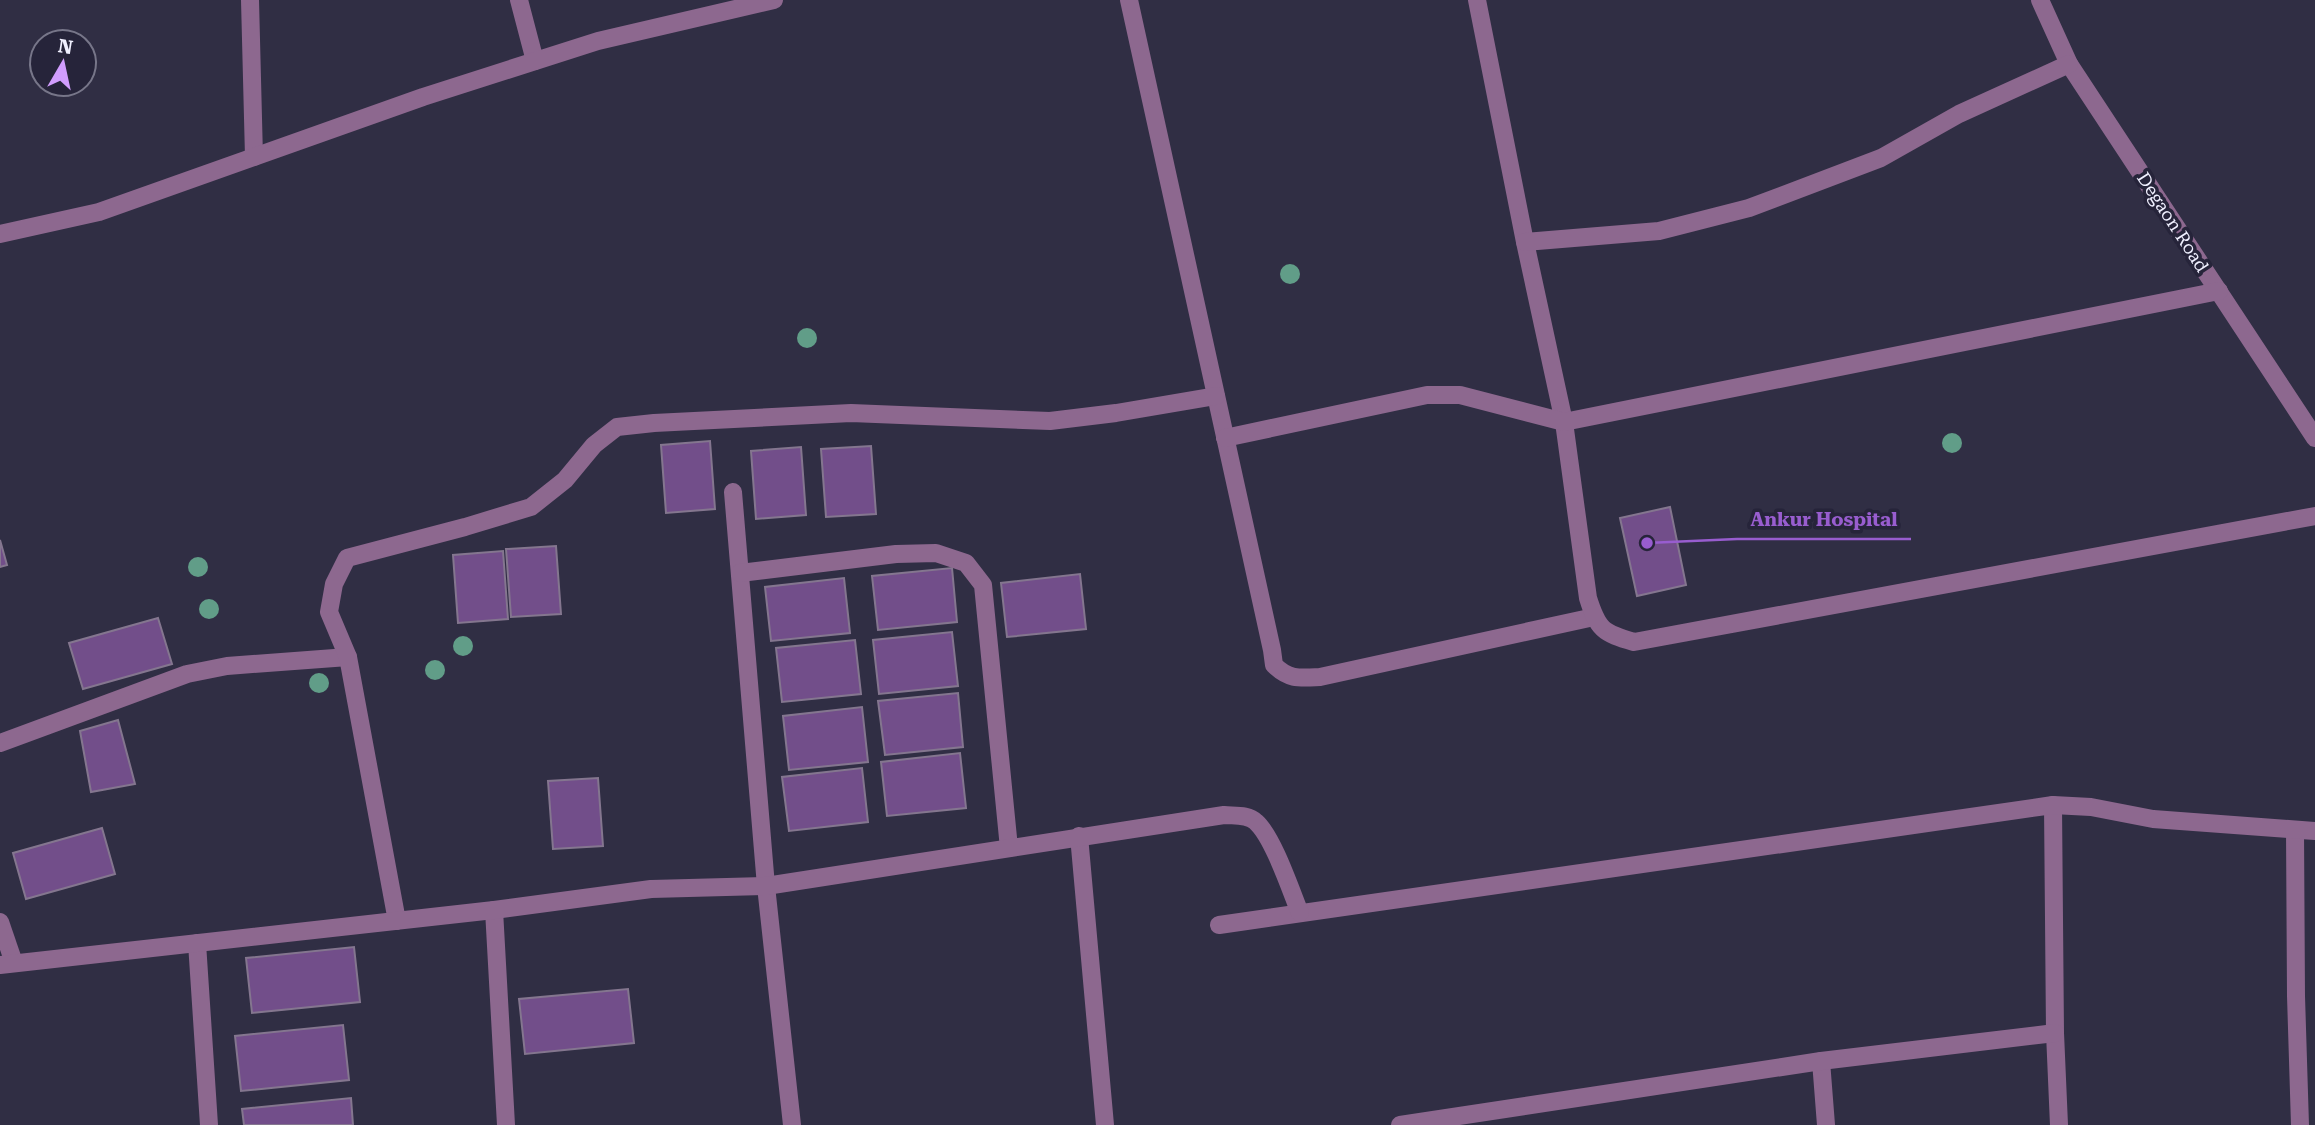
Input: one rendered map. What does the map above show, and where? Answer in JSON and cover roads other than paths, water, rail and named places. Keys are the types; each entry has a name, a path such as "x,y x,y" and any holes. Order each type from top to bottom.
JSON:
{"street":[{"path":"250,0 254,157"},
{"path":"519,0 535,61"},
{"path":"0,233 99,212 423,97 598,41 774,0"},
{"path":"1129,0 1274,665 1281,672 1295,678 1320,677 1594,617"},
{"path":"1477,0 1564,422 1588,598 1594,617 1608,634 1634,642 2315,516"},
{"name":"Degaon Road","path":"2047,4 2069,64 2315,438"},
{"path":"1525,242 1659,231 1749,208 1881,158 1959,114 2069,64"},
{"path":"1225,438 1427,395 1460,395 1564,422 2219,291"},
{"path":"397,921 348,657 330,612 334,584 347,558 531,507 565,480 594,445 617,427 851,413 1050,421 1216,396"},
{"path":"733,492 766,886 792,1125"},
{"path":"740,573 895,554 936,553 967,563 983,585 1009,848"},
{"path":"0,743 187,674 227,666 348,657"},
{"path":"2053,805 2059,1125"},
{"path":"1219,925 2053,805 2091,807 2153,819 2315,831"},
{"path":"0,922 7,964 494,910 651,889 766,886 1224,815 1247,817 1257,822 1270,841 1300,913"},
{"path":"2295,830 2295,996 2300,1125"},
{"path":"1079,836 1105,1125"},
{"path":"494,910 506,1125"},
{"path":"198,943 209,1125"},
{"path":"1400,1125 1821,1061 2056,1033"},
{"path":"1821,1061 1826,1125"}],"place":[{"name":"Ankur Hospital","path":"1647,543"}]}
